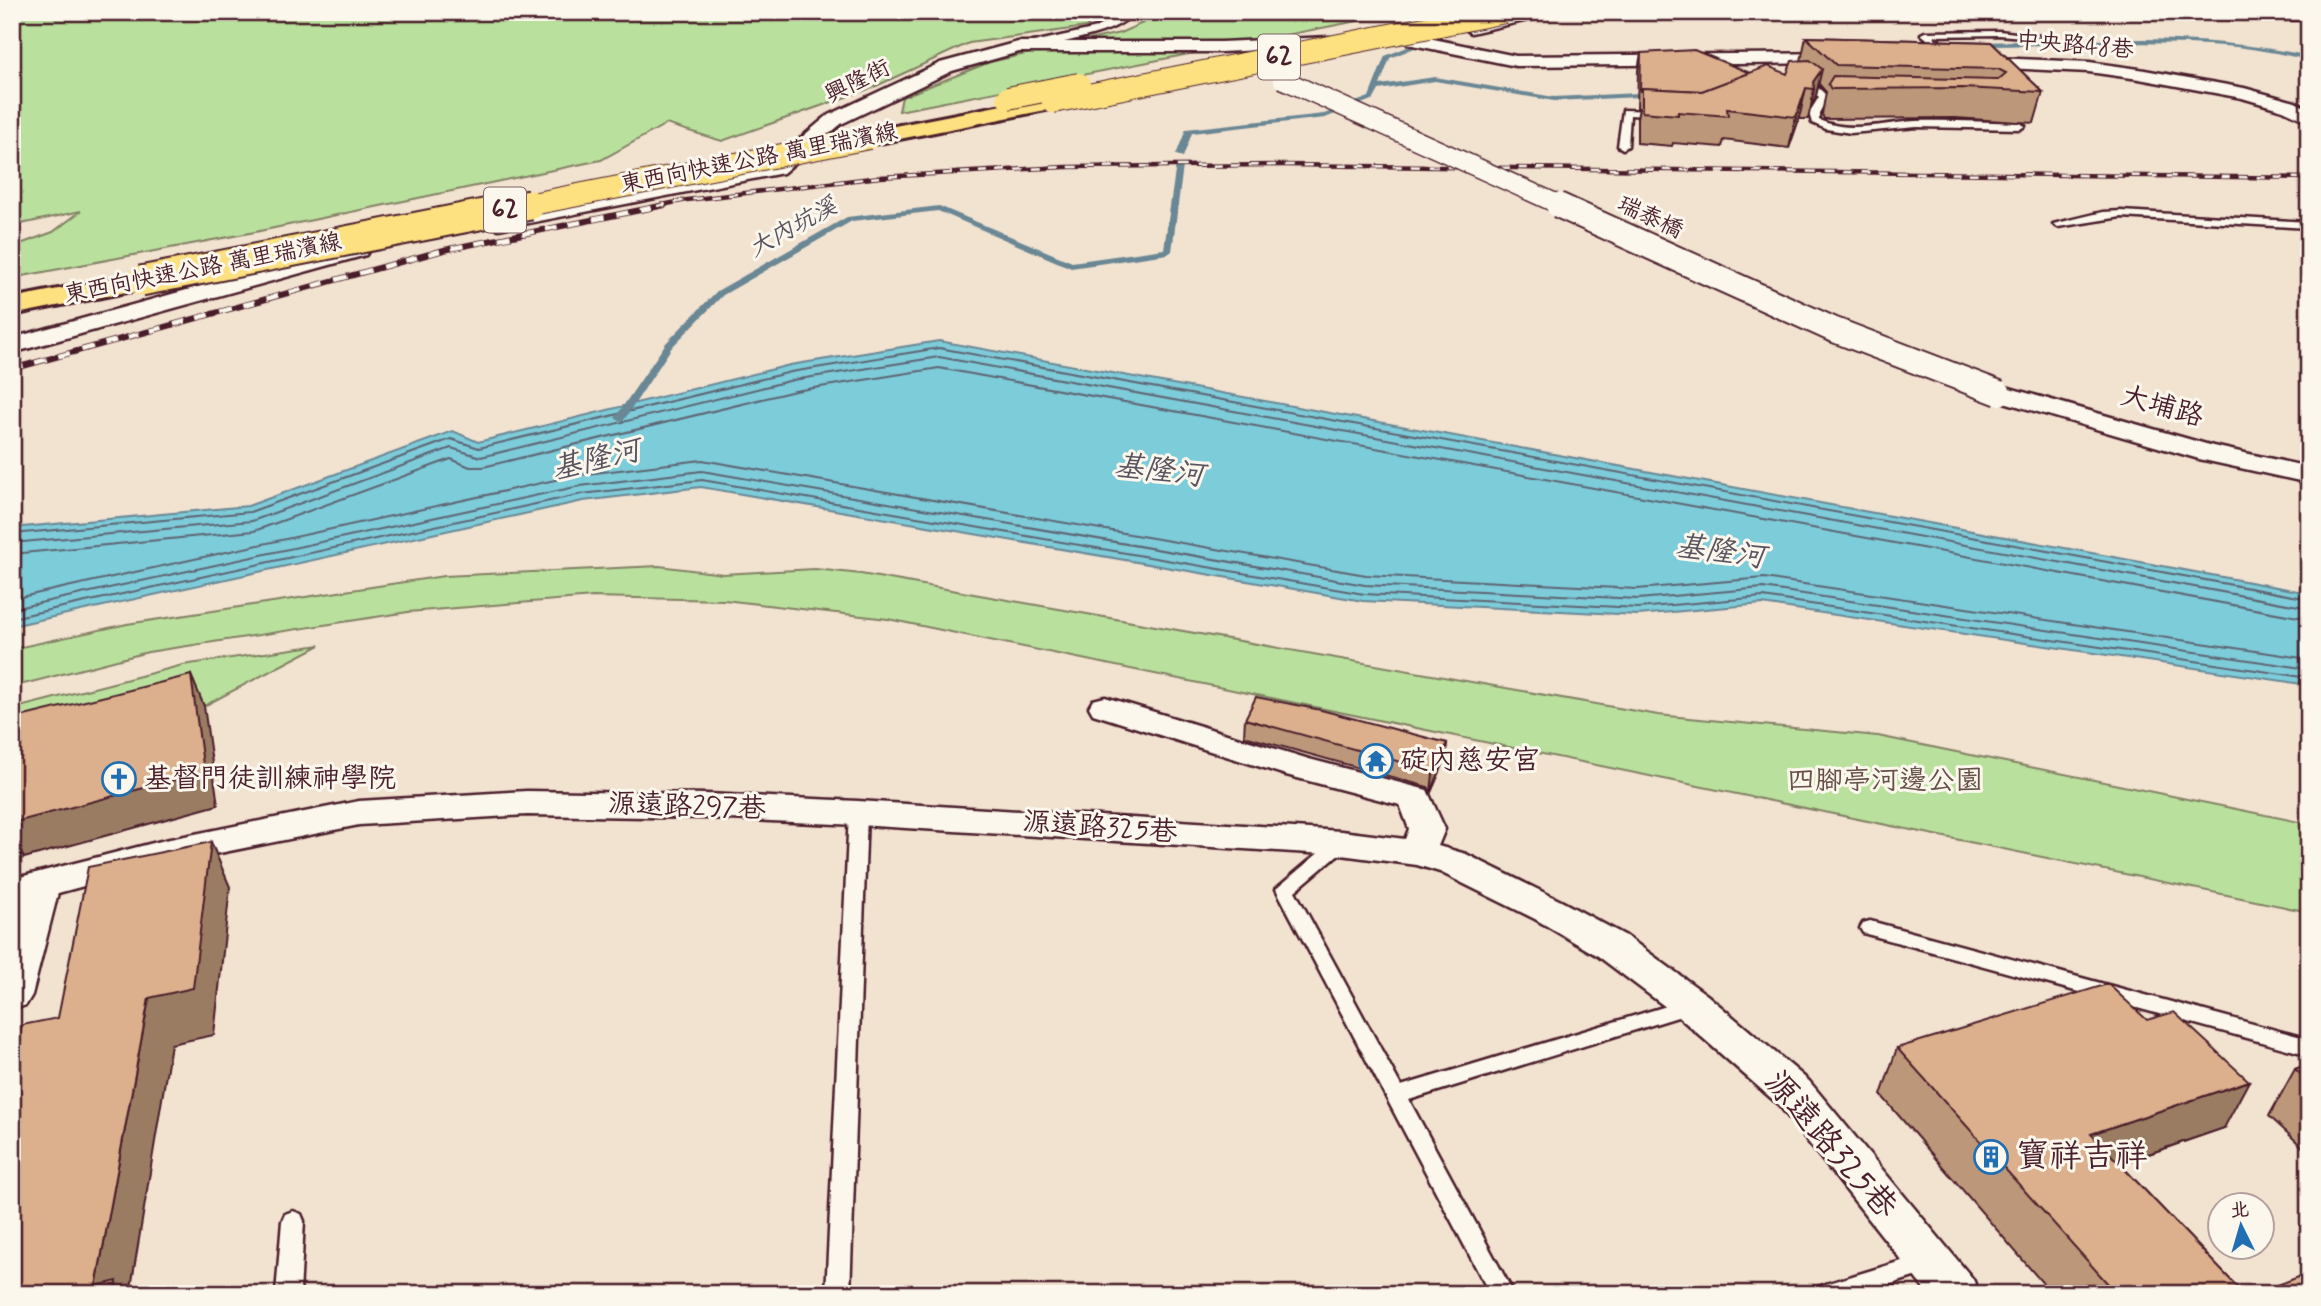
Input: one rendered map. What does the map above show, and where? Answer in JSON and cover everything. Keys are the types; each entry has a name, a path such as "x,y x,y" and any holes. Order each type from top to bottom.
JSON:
{"highway":[{"name":"東西向快速公路 萬里瑞濱線","path":"12,307 139,274 862,132 1008,98 1448,12"},
{"name":"東西向快速公路 萬里瑞濱線","path":"862,132 1053,102 1505,12"},
{"name":"東西向快速公路 萬里瑞濱線","path":"12,291 139,274"}],"street":[{"name":"興隆街","path":"12,346 351,252 776,169 834,120 946,67 1018,47 1221,47 1414,40 1544,12"},
{"path":"2218,12 2309,13"},
{"path":"1414,40 1516,61 1865,58"},
{"path":"1280,76 1276,62 1291,51 1321,43"},
{"path":"1221,47 1280,76"},
{"name":"中央路48巷","path":"1931,60 2089,67 2139,74 2244,93 2289,106 2309,117"},
{"name":"瑞泰橋","path":"1280,76 1832,329 1999,393"},
{"name":"大埔路","path":"1999,393 2208,453 2309,475"},
{"path":"1105,707 1298,767 1415,798 1427,829 1417,853"},
{"name":"源遠路297巷","path":"27,887 165,852 359,813 527,803 706,806 858,813"},
{"name":"源遠路325巷","path":"858,813 1341,843 1417,853 1453,863 1548,910 1612,946 1693,1006 1794,1093 1956,1294"},
{"path":"12,995 27,887"}],"lane":[{"path":"1018,47 1087,33 1124,20 1131,12"},
{"path":"1958,61 1925,34 1998,33 2036,36"},
{"path":"1787,59 1807,84 1824,97 1814,113 1815,121 1823,125 1853,129 1918,124 2020,126"},
{"path":"1796,84 1807,84"},
{"path":"1822,100 1835,100"},
{"path":"1623,146 1626,113 1672,115"},
{"path":"2058,224 2121,214 2309,225"},
{"path":"838,1294 858,813"},
{"path":"1341,843 1285,889 1502,1294"},
{"path":"1870,928 2309,1047"},
{"path":"1396,1096 1693,1006"},
{"path":"288,1294 293,1221"},
{"path":"1826,1294 1930,1262"}],"green space":[{"path":"12,12 1114,12 1086,27 969,43 874,87 722,141 666,124 601,160 255,232 12,278 12,247 53,232 81,211 21,224 12,208"},
{"path":"1148,12 1403,12 899,111 902,97 990,62 1120,33 1143,23"},
{"name":"四腳亭河邊公園","path":"659,566 723,574 815,569 861,574 1658,715 1878,736 2309,824 2309,912 888,619 724,600 593,597 408,612 148,652 12,687 12,649 127,624 444,576"},
{"path":"320,645 204,706 23,753 24,858 12,862 12,709 183,665"}],"water":[{"name":"基隆河","path":"939,341 2309,593 2309,685 1762,604 1638,615 1363,601 701,487 583,501 12,626 12,528 248,506 453,431 478,442 790,365"}],"building":[{"path":"1806,37 1991,42 2043,92 1963,88 1831,89 1828,84 1833,76 1998,80 2006,73 1998,69 1836,65"},
{"path":"1694,50 1750,73 1702,91 1642,88 1640,91 1641,53"},
{"path":"1810,60 1822,69 1813,82 1814,89 1806,88 1796,117 1727,109 1728,116 1642,112 1642,88 1702,91 1768,66 1787,74 1792,61"},
{"name":"基督門徒訓練神學院","path":"191,675 204,772 12,823 12,719"},
{"path":"1256,697 1321,710 1447,743 1433,774 1430,770 1245,719"},
{"path":"211,842 193,988 149,998 96,1286 117,1281 115,1294 12,1294 12,1066 22,1025 58,1018 88,867"},
{"path":"2108,984 2147,1020 2174,1012 2249,1081 2091,1134 2206,1254 2206,1260 2211,1260 2244,1294 2117,1294 1897,1048"},
{"path":"2309,1064 2309,1082 2295,1069"},
{"path":"2309,1273 2309,1294 2254,1294"}],"waterway":[{"path":"1978,44 2185,42 2268,49 2309,58"},
{"name":"大內坑溪","path":"1376,88 1387,57 1415,46"},
{"path":"1376,88 1435,79 1554,99 1639,95"},
{"name":"大內坑溪","path":"1180,155 1189,131 1325,116 1372,98 1376,88"},
{"name":"大內坑溪","path":"620,418 669,345 720,293 850,219 939,208 1071,265 1168,251 1179,166"}],"railway":[{"path":"657,206 880,177 1065,167 1285,165 2309,178"},
{"path":"12,369 444,250 665,205"}],"place":[{"name":"碇內慈安宮","path":"1376,761"},
{"name":"基督門徒訓練神學院","path":"119,779"},
{"name":"寶祥吉祥","path":"1991,1157"}]}
